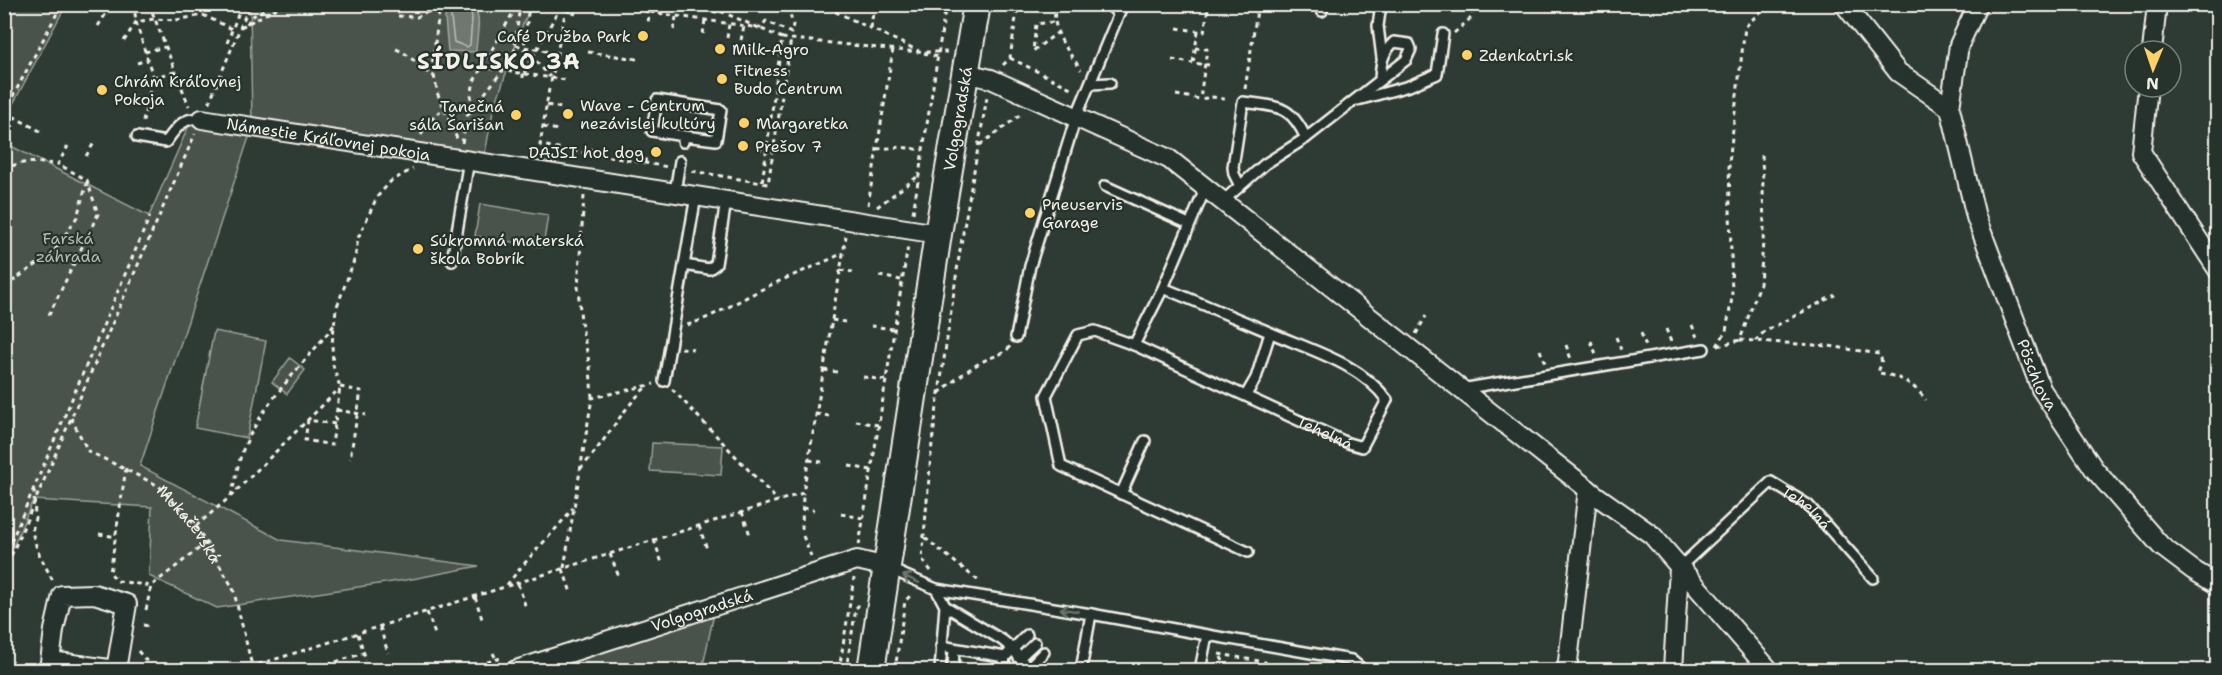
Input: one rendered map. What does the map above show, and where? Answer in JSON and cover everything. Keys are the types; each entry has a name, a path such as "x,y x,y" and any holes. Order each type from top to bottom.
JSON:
{"street":[{"name":"Volgogradská","path":"871,670 938,234 977,4"},
{"path":"1844,4 1898,72 1950,108"},
{"name":"Pöschlova","path":"1977,4 1959,45 1950,108 1976,217 2041,389 2094,469 2161,546 2217,585"},
{"path":"2153,39 2157,4"},
{"path":"966,73 991,80 1169,159 1588,489 1652,535 1770,670"},
{"path":"2147,99 2141,152 2217,270"},
{"name":"Námestie Kráľovnej pokoja","path":"198,117 418,158 464,159"},
{"path":"464,159 938,234"},
{"path":"1567,670 1588,489"},
{"name":"Volgogradská","path":"516,670 857,560"},
{"path":"857,560 887,567"},
{"path":"1673,670 1679,568"},
{"path":"94,594 127,604 116,670 50,666 54,630 62,595 94,594"}],"lane":[{"path":"1108,4 1119,14"},
{"path":"1016,337 1029,266 1076,117 1123,4"},
{"path":"1380,79 1382,58 1378,26 1381,4"},
{"path":"1355,100 1409,86 1437,74 1442,39"},
{"path":"1223,201 1265,164 1306,138 1406,60 1411,49 1409,44 1394,42 1382,58"},
{"path":"1091,84 1110,83"},
{"path":"657,100 721,110 716,140 683,139 652,131 657,100"},
{"path":"1240,186 1233,167 1243,102 1286,109 1298,121 1306,138"},
{"name":"Námestie Kráľovnej pokoja","path":"137,137 166,142 180,124 187,119 198,117"},
{"path":"452,261 464,159"},
{"path":"675,192 679,165"},
{"path":"1105,186 1189,224"},
{"path":"1134,345 1163,288 1206,187"},
{"path":"664,381 696,196"},
{"path":"684,265 709,269 716,264 726,201"},
{"name":"Tehelná","path":"1121,494 1061,466 1047,396 1078,335 1095,331 1134,345 1348,443 1362,447 1387,400 1377,386 1364,376 1335,360 1163,288"},
{"path":"1246,395 1256,378 1270,333"},
{"path":"1461,389 1701,346"},
{"path":"1145,441 1121,494 1248,552"},
{"name":"Tehelná","path":"1679,568 1771,482 1808,505 1873,578"},
{"path":"887,567 936,589 1351,660 1363,670"},
{"path":"936,589 945,606 1002,640 1012,648 1024,666"},
{"path":"940,670 945,606"},
{"path":"1082,670 1091,614"},
{"path":"1003,670 1005,657 1028,635"},
{"path":"1200,670 1207,635"},
{"path":"1024,666 1035,643"},
{"path":"941,646 954,653 1005,657"},
{"path":"1024,666 1044,652"},
{"path":"954,653 954,670"},
{"path":"954,653 958,670"}],"path":[{"path":"40,131 5,112 62,4"},
{"path":"98,26 112,4"},
{"path":"134,4 136,22 153,77 142,126"},
{"path":"149,4 175,72 198,117"},
{"path":"227,43 242,4"},
{"path":"4,572 198,117 250,4"},
{"path":"247,24 251,16 274,4"},
{"path":"240,28 285,4"},
{"path":"512,72 521,4"},
{"path":"521,4 528,13 524,47 524,76"},
{"path":"440,5 432,66 438,95 461,148 474,81 521,4"},
{"path":"524,76 562,4"},
{"path":"568,13 570,4"},
{"path":"570,4 573,13 576,14"},
{"path":"551,80 570,4"},
{"path":"648,25 647,11 650,4"},
{"path":"678,4 723,13"},
{"path":"704,4 782,38 921,52 939,51"},
{"path":"788,4 793,25 791,33"},
{"path":"819,4 921,52 938,57"},
{"path":"871,28 874,4"},
{"path":"839,670 946,4"},
{"path":"933,573 922,559 939,393 978,146 991,80 1010,58 1018,4"},
{"path":"1055,4 1053,22 1057,33 1091,84"},
{"path":"1177,28 1204,32 1209,4"},
{"path":"1176,95 1200,99 1213,97 1243,102 1258,4"},
{"path":"1442,39 1471,18 1473,4"},
{"path":"1716,347 1726,331 1732,298 1729,163 1745,27 1761,11 1794,4"},
{"path":"398,16 417,17 440,5"},
{"path":"647,11 760,28"},
{"path":"124,41 136,22 154,19 176,20 203,15 232,29"},
{"path":"674,30 676,16"},
{"path":"703,34 705,20"},
{"path":"760,28 766,21 800,40"},
{"path":"1053,22 1036,24 1033,51 1057,33"},
{"path":"727,38 729,24"},
{"path":"741,40 744,26"},
{"path":"1193,63 1198,31"},
{"path":"762,183 782,38"},
{"path":"549,89 540,145 645,163 679,165 768,184 791,39"},
{"path":"516,45 557,52"},
{"path":"145,52 165,47"},
{"path":"524,47 551,80"},
{"path":"1195,48 1207,49 1207,65 1200,99"},
{"path":"396,49 405,52 426,72 434,76"},
{"path":"867,210 893,49"},
{"path":"588,52 637,60"},
{"path":"774,52 780,52"},
{"path":"137,63 148,60"},
{"path":"1172,60 1207,65"},
{"path":"771,66 778,66"},
{"path":"482,67 524,76 566,80"},
{"path":"467,116 503,70"},
{"path":"153,77 175,72"},
{"path":"768,90 775,90"},
{"path":"134,96 147,103"},
{"path":"766,103 773,104"},
{"path":"547,105 561,108"},
{"path":"308,420 306,440 332,445 340,387 333,365 332,345 336,309 355,258 358,238 377,197 418,158 417,141 426,125 443,107"},
{"path":"978,146 1023,113"},
{"path":"543,127 558,130"},
{"path":"769,133 777,134"},
{"path":"86,156 94,143"},
{"path":"58,164 68,146"},
{"path":"877,149 901,147 923,150"},
{"path":"598,148 597,153 588,152 588,149 604,152 603,156"},
{"path":"758,148 766,150"},
{"path":"1740,340 1760,284 1764,228 1762,152"},
{"path":"645,163 646,156"},
{"path":"4,170 24,162 58,164 87,180 98,214 49,315"},
{"path":"873,211 919,176"},
{"path":"4,287 53,253 76,217 87,180"},
{"path":"571,593 563,569 592,398 591,367 581,322 578,287 585,188"},
{"path":"4,558 150,216"},
{"path":"802,529 803,493 849,220"},
{"path":"673,329 705,320 770,285 813,269 843,253"},
{"path":"840,270 853,272"},
{"path":"879,276 902,280"},
{"path":"1755,341 1764,332 1835,295"},
{"path":"1412,341 1426,316"},
{"path":"832,320 845,322"},
{"path":"231,496 245,444 275,395 335,323"},
{"path":"1692,325 1701,346 1716,347 1740,340 1829,345 1879,354 1882,364 1878,373 1896,375 1906,380 1915,386 1926,400"},
{"path":"872,326 894,329"},
{"path":"1666,329 1673,346"},
{"path":"1641,333 1648,350"},
{"path":"939,393 982,361 1007,351 1016,337"},
{"path":"1616,337 1623,354"},
{"path":"1591,341 1598,359"},
{"path":"1566,345 1572,363"},
{"path":"1540,350 1547,367"},
{"path":"824,370 837,372"},
{"path":"863,376 886,380"},
{"path":"592,398 664,381 778,501"},
{"path":"580,469 596,452 633,399 646,386"},
{"path":"340,387 361,391 350,459"},
{"path":"196,526 231,496 340,387"},
{"path":"337,410 366,415"},
{"path":"816,414 829,416"},
{"name":"Mukačevská","path":"71,418 88,450 159,486 196,526 233,588 253,669"},
{"path":"308,420 335,424"},
{"path":"856,421 879,425"},
{"path":"809,459 822,462"},
{"path":"849,466 871,470"},
{"path":"126,468 110,573 118,581 151,586"},
{"path":"34,489 32,532 38,552 62,595"},
{"path":"241,670 253,669 803,493"},
{"path":"506,587 574,507"},
{"path":"802,508 814,510"},
{"path":"742,512 750,535"},
{"path":"841,514 864,518"},
{"path":"699,526 707,549"},
{"path":"99,534 116,537"},
{"path":"803,536 817,573"},
{"path":"924,538 982,583"},
{"path":"654,540 662,563"},
{"path":"149,626 143,625 151,586 206,543"},
{"path":"610,554 619,577"},
{"path":"518,583 525,608"},
{"path":"475,597 483,622"},
{"path":"427,612 436,637"},
{"path":"380,627 388,653"},
{"path":"358,634 366,660"},
{"path":"138,651 154,670"},
{"path":"1214,664 1226,666 1218,652 1265,662 1271,670"},
{"path":"310,670 364,653"},
{"path":"494,653 496,659"},
{"path":"345,659 347,666"}],"green space":[{"path":"4,5 66,5 5,119"},
{"name":"Farská záhrada","path":"247,5 534,5 524,21 493,111 484,159 253,125 140,466 281,540 479,566 412,579 217,608 149,576 152,507 33,500 5,566 5,143 149,216 193,116 252,124 250,6"},
{"path":"480,204 548,215 543,247 475,236"},
{"path":"214,331 266,341 247,438 195,428"},
{"path":"290,358 305,370 287,394 272,382"},
{"path":"652,443 723,446 721,475 650,471"},
{"path":"716,604 702,670 508,670"}],"water":[{"path":"448,5 473,5 476,10 478,21 476,52 448,51 445,18"}],"place":[{"name":"Café Družba Park","path":"643,36"},
{"name":"Milk-Agro","path":"720,49"},
{"name":"Zdenkatri.sk","path":"1467,55"},
{"name":"Fitness Budo Centrum","path":"722,79"},
{"name":"Chrám Kráľovnej Pokoja","path":"102,90"},
{"name":"Wave - Centrum nezávislej kultúry","path":"568,114"},
{"name":"Tanečná sála Šarišan","path":"516,115"},
{"name":"Margaretka","path":"744,123"},
{"name":"Prešov 7","path":"743,146"},
{"name":"DAJSI hot dog","path":"656,152"},
{"name":"Pneuservis Garage","path":"1030,213"},
{"name":"Súkromná materská škola Bobrík","path":"418,249"}],"district":[{"name":"SÍDLISKO 3A","path":"499,61"}]}
